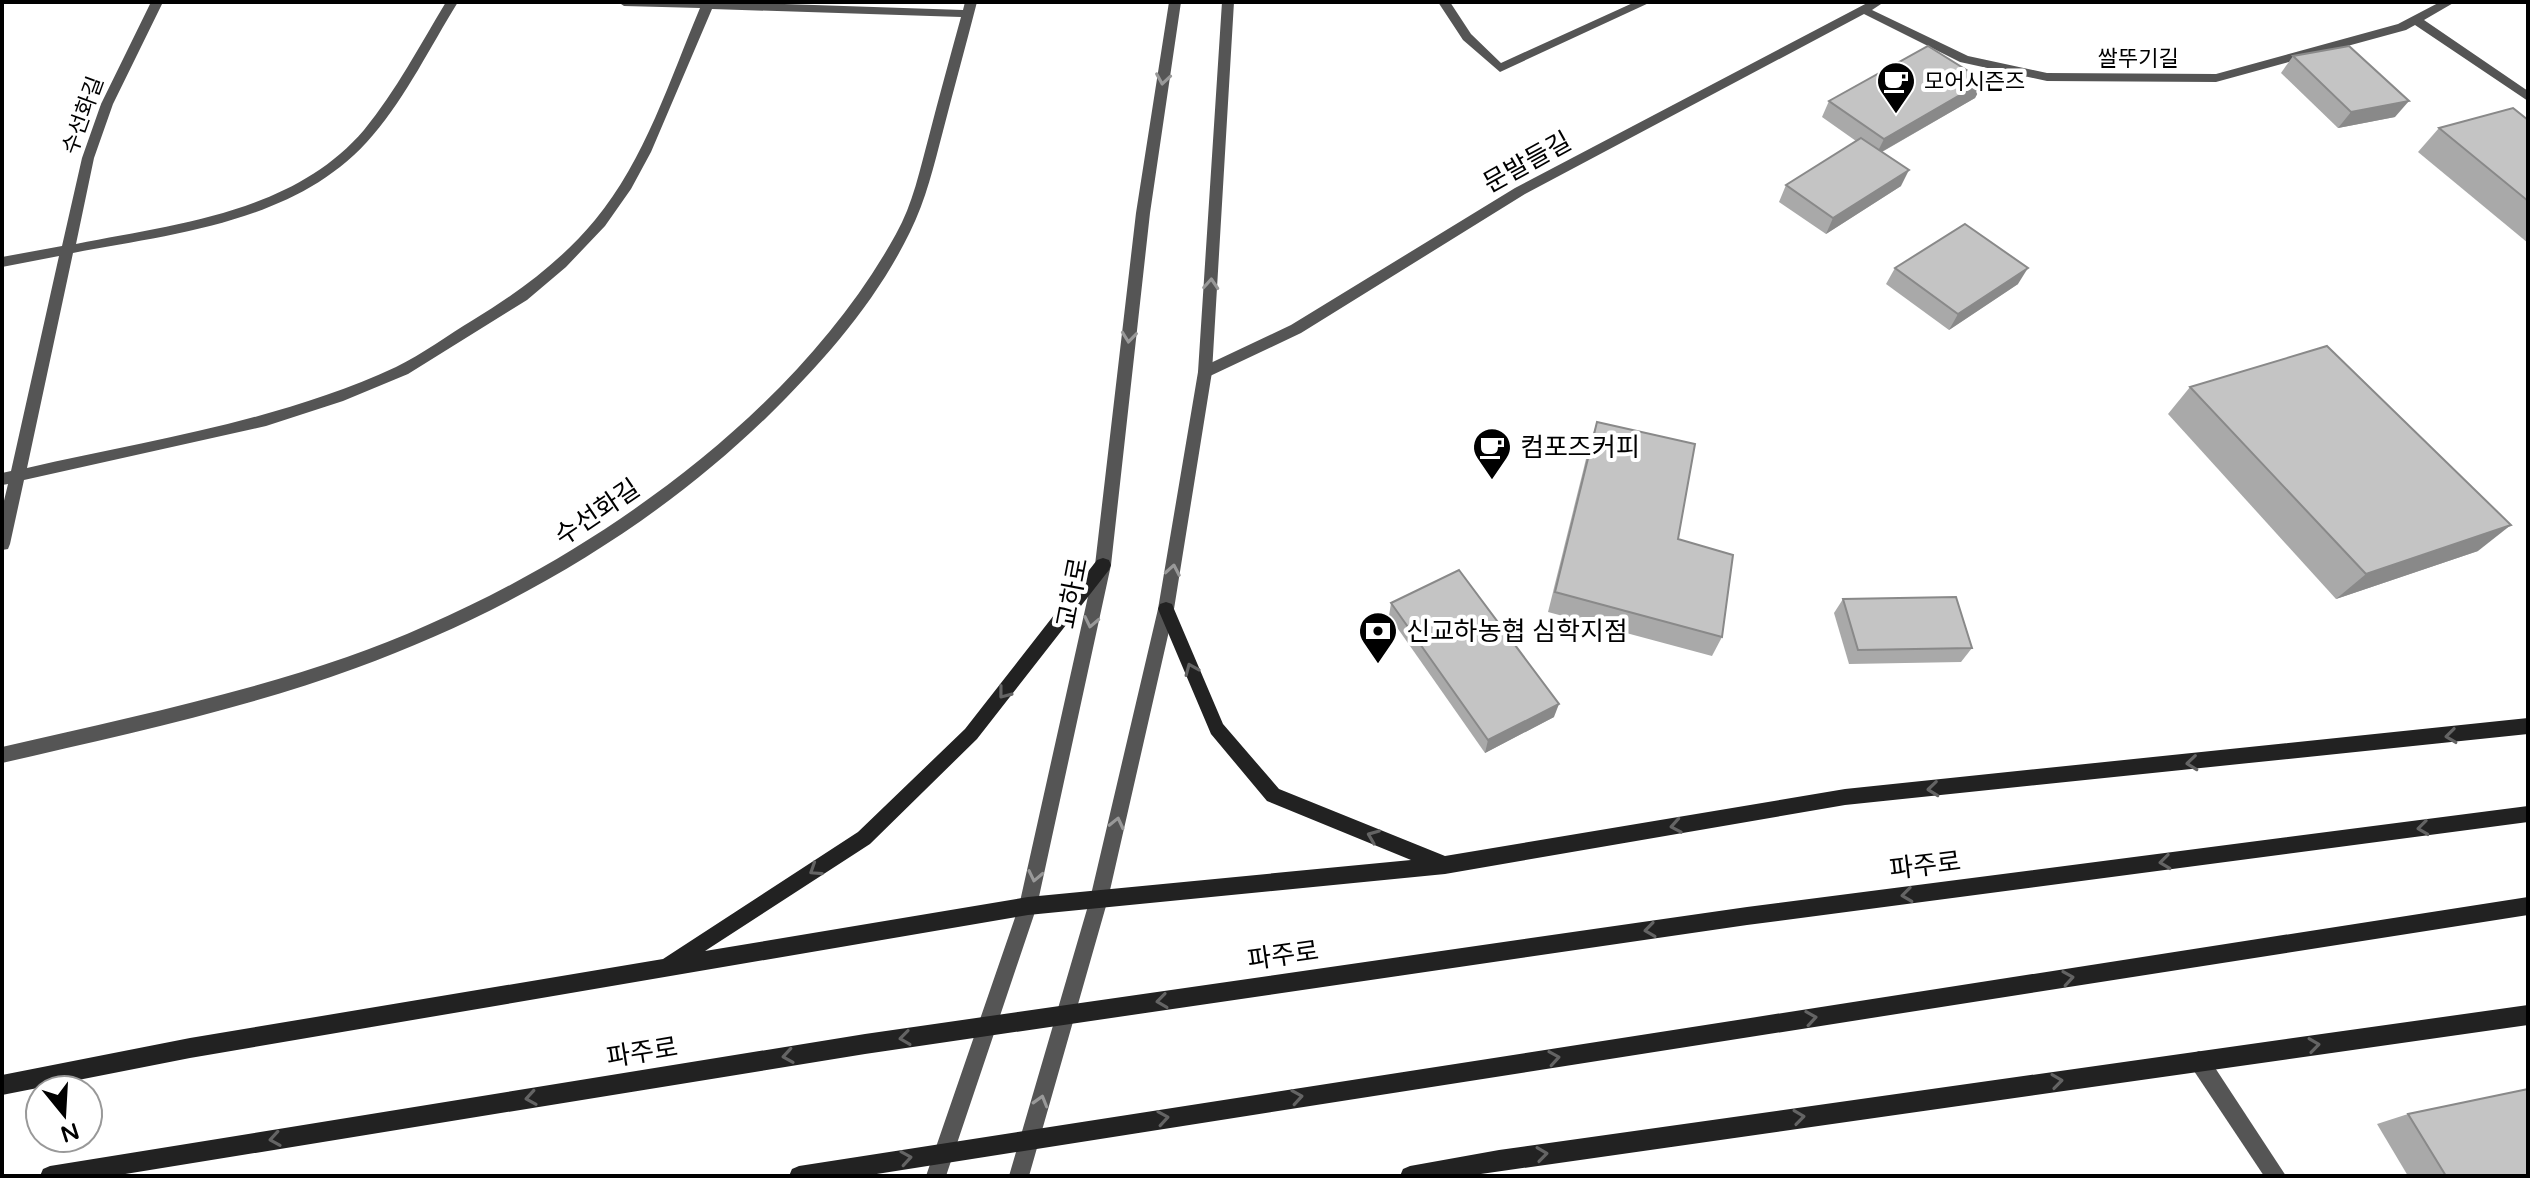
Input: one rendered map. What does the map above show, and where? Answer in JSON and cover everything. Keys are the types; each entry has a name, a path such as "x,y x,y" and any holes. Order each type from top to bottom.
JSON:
{"main road":[{"path":"665,967 864,838 971,734 1103,565"},
{"path":"1166,609 1217,729 1273,795 1445,865"},
{"path":"2,1085 205,1046 1028,906 1445,865 1845,797 2528,726"},
{"name":"파주로","path":"50,1176 865,1044 1747,916 2528,814"},
{"path":"799,1176 2528,906"},
{"path":"1410,1176 1499,1160 2528,1015"},
{"path":"1464,1176 1499,1160"}],"street":[{"name":"수선화길","path":"2,544 9,477 88,158 107,104 157,2"},
{"path":"2,262 211,221 260,206 323,173 351,152 374,126 452,2"},
{"name":"수선화길","path":"2,755 230,699 354,661 456,619 562,564 662,498 740,433 840,330 875,283 904,233 920,194 970,8 707,6 624,2"},
{"name":"교하로","path":"936,1176 1028,906 1103,565 1143,213 1175,2"},
{"path":"1019,1176 1099,899 1166,609 1205,372 1228,2"},
{"path":"1444,2 1467,37 1500,68 1645,2"},
{"name":"문발들길","path":"1205,372 1296,329 1520,191 1878,2"},
{"name":"쌀뚜기길","path":"1866,11 1964,59 2047,77 2216,78 2402,27 2449,2"},
{"path":"9,477 266,420 338,397 403,370 522,296 561,264 600,223 626,186 645,152 707,6"},
{"path":"2416,20 2528,97"},
{"path":"2199,1061 2276,1176"}],"building":[{"path":"1928,46 1984,81 1884,139 1829,101"},
{"path":"2349,46 2409,101 2351,112 2293,56"},
{"path":"2513,108 2528,120 2528,201 2439,128"},
{"path":"1861,138 1909,170 1833,218 1786,185"},
{"path":"1965,224 2028,268 1958,314 1895,268"},
{"path":"2327,346 2511,525 2366,574 2190,387"},
{"path":"1597,422 1695,444 1678,539 1733,555 1722,637 1555,592"},
{"path":"1459,570 1559,704 1488,740 1391,603"},
{"path":"1956,597 1972,648 1858,650 1843,599"},
{"path":"2528,1089 2528,1176 2446,1176 2408,1114"}],"place":[{"name":"모어시즌즈","path":"1896,115"},
{"name":"컴포즈커피","path":"1492,481"},
{"name":"신교하농협 심학지점","path":"1378,665"}]}
